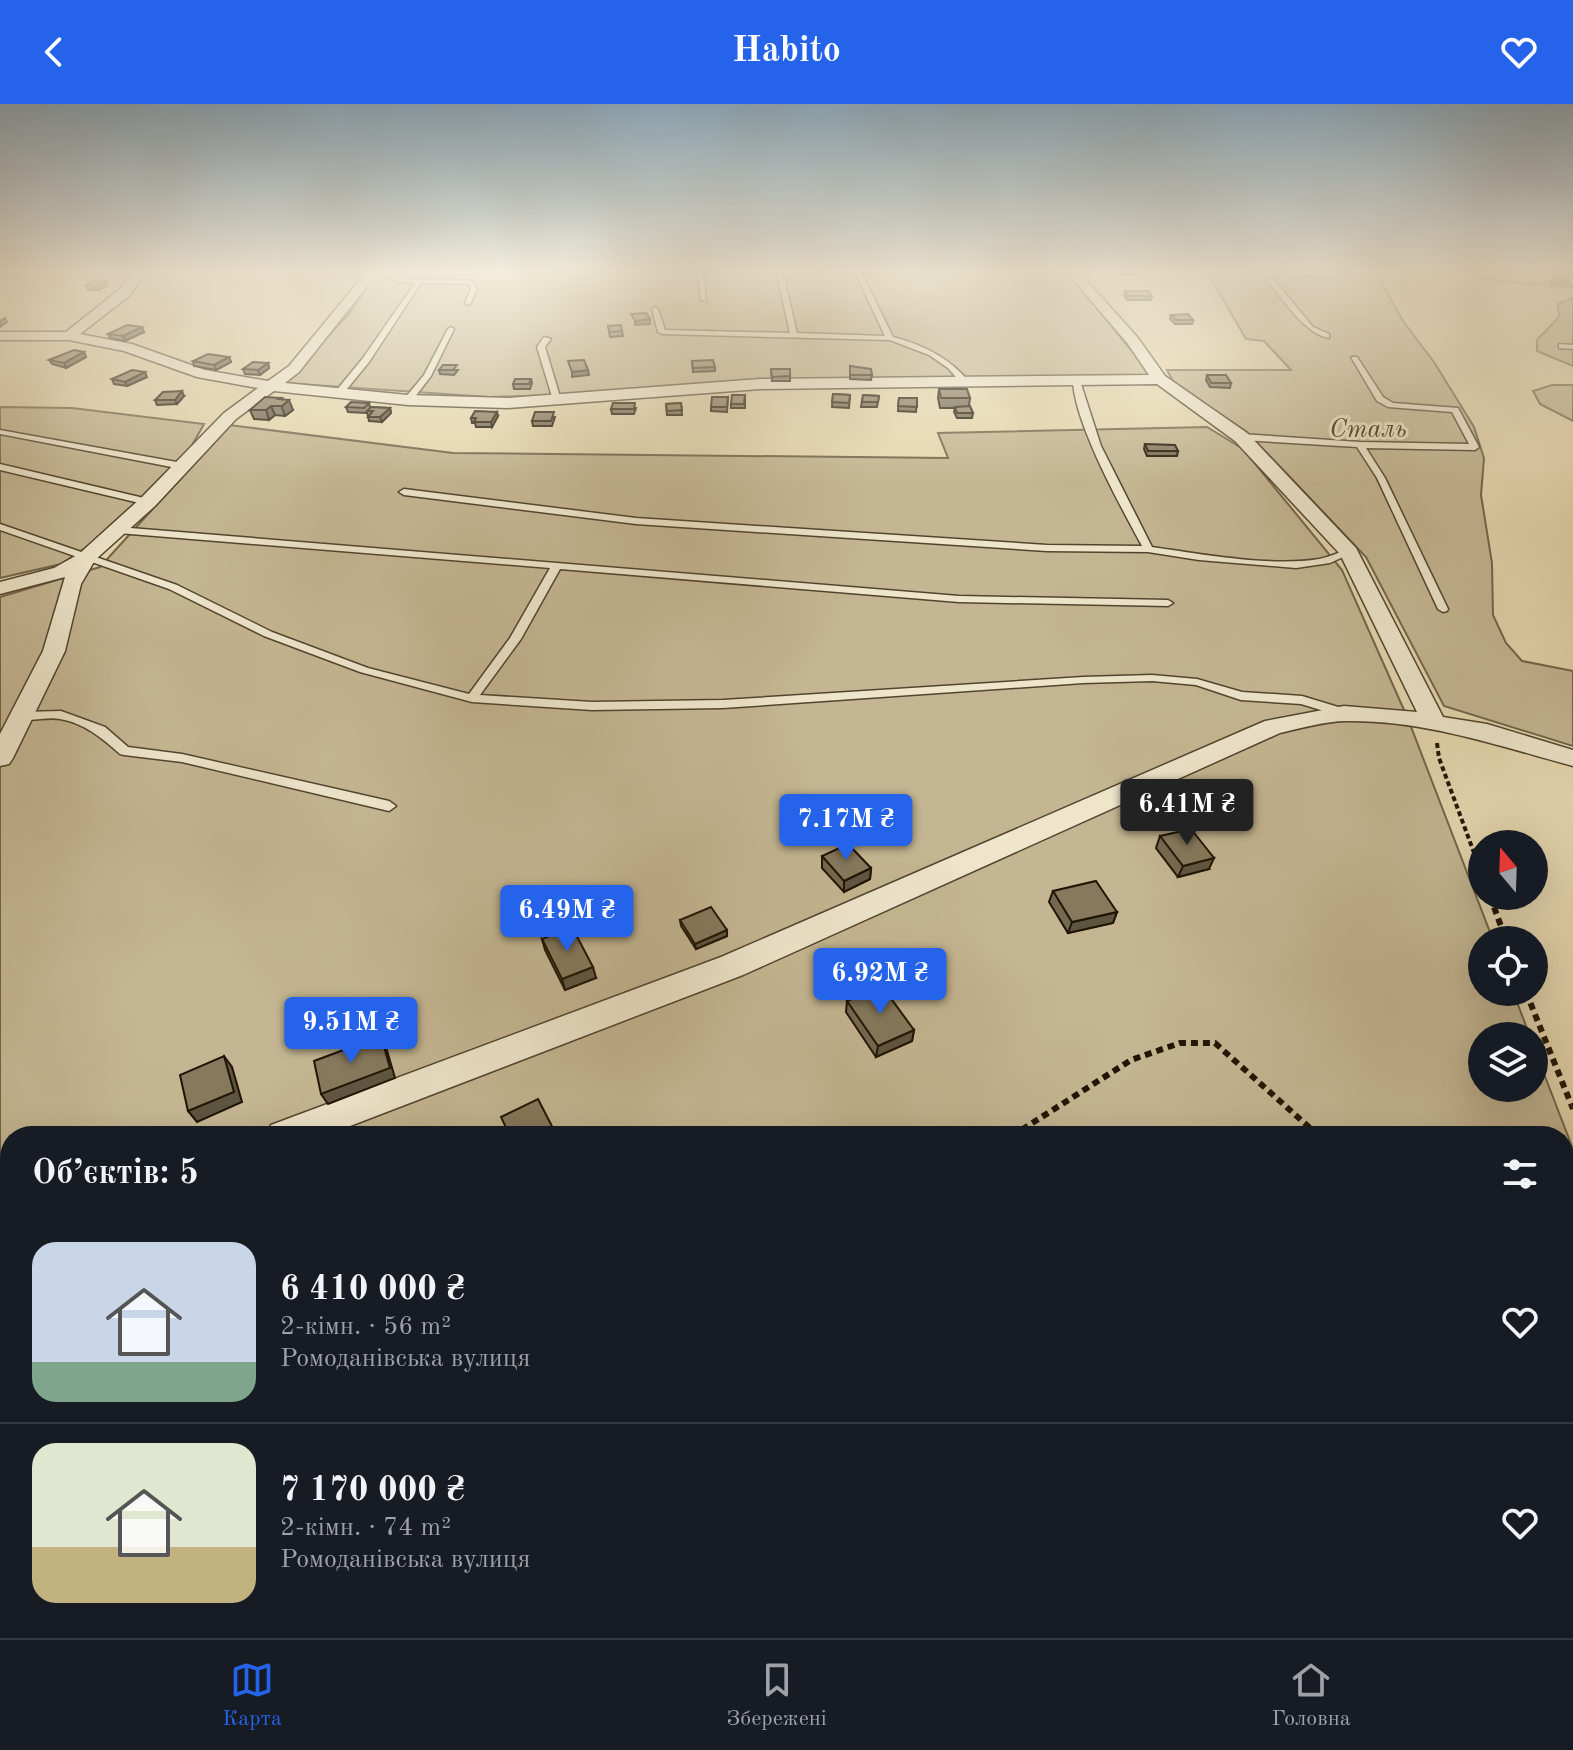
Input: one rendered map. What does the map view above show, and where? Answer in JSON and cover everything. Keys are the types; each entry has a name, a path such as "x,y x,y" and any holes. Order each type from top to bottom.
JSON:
{"street":[{"path":"98,342 127,347 202,374 273,386 408,400 507,403 760,384 1160,379"},
{"path":"0,588 61,572 87,557 148,502 230,416 294,369 316,342"},
{"path":"1133,342 1160,379 1241,437 1349,552 1434,723"},
{"path":"0,758 54,651 71,584 87,557"},
{"path":"309,1126 732,966 1274,726 1344,713 1487,732 1573,758"}],"lane":[{"path":"339,393 379,342"},
{"path":"408,400 427,376 445,342"},
{"path":"545,342 541,347 557,400"},
{"path":"904,342 944,361 966,383"},
{"path":"1562,346 1573,347"},
{"path":"1241,437 1360,445 1475,447 1455,410 1391,405 1380,399 1354,359"},
{"path":"1076,381 1082,412 1148,549"},
{"path":"0,432 182,466"},
{"path":"1360,445 1381,478 1443,609"},
{"path":"0,467 148,502"},
{"path":"404,492 636,521 1047,548 1148,549 1199,557 1296,565 1326,561 1349,552"},
{"path":"0,527 173,587 268,634 364,670 472,698 592,706 723,704 1152,678 1197,682 1241,696 1302,700 1344,713"},
{"path":"118,530 959,599 1168,603"},
{"path":"472,698 515,639 557,565"},
{"path":"22,716 61,715 101,730 124,751 182,758 389,806"}],"path":[{"path":"1434,723 1439,758 1468,836"},
{"path":"1532,1006 1573,1109"},
{"path":"1028,1126 1131,1060 1180,1043 1215,1043 1308,1126"}],"green space":[{"path":"323,342 1124,342 1153,377 489,397 284,383"},
{"name":"Сталь","path":"1265,342 1419,342 1434,362 1474,427 1484,458 1481,495 1492,563 1493,615 1506,643 1522,661 1573,671 1573,746 1444,706 1366,557 1247,432 1174,383 1167,370 1291,370"},
{"path":"1537,342 1573,342 1573,366 1537,351"},
{"path":"1552,385 1573,385 1573,421 1540,404 1533,391"},
{"path":"0,407 72,408 204,424 186,456 106,534 61,564 0,578"},
{"path":"229,425 453,453 948,458 938,433 1207,427 1243,449 1342,570 1408,719 1468,875 1468,910 1481,910 1488,926 1468,926 1468,1006 1518,1006 1525,1022 1468,1022 1468,1102 1548,1102 1548,1084 1564,1126 0,1126 0,597 100,567"}],"building":[{"path":"74,350 84,352 64,363 49,360"},
{"path":"208,354 229,357 214,365 193,361"},
{"path":"584,360 588,370 572,372 568,361"},
{"path":"713,360 715,367 693,368 692,361"},
{"path":"253,362 268,363 258,370 243,369"},
{"path":"443,365 457,365 453,370 439,370"},
{"path":"850,366 871,369 872,375 850,375"},
{"path":"771,369 790,369 790,376 772,377"},
{"path":"132,370 145,372 125,382 112,379"},
{"path":"1207,375 1226,375 1231,383 1211,383"},
{"path":"515,379 531,379 529,384 513,384"},
{"path":"939,389 967,389 970,398 941,398"},
{"path":"182,391 175,400 155,400 163,392"},
{"path":"833,394 850,395 849,403 832,402"},
{"path":"732,395 745,395 744,404 731,404"},
{"path":"863,395 879,396 878,402 862,402"},
{"path":"265,397 289,400 282,406 250,410"},
{"path":"712,397 728,397 727,407 711,407"},
{"path":"899,398 917,398 917,407 898,406"},
{"path":"351,402 369,403 364,408 346,407"},
{"path":"613,403 635,403 634,409 611,409"},
{"path":"681,403 682,410 667,411 666,404"},
{"path":"970,406 973,413 957,413 955,407"},
{"path":"371,407 390,408 380,417 368,417 373,411 367,411"},
{"path":"475,411 497,412 491,422 474,422 476,418 471,418"},
{"path":"535,412 554,412 551,421 532,421"},
{"path":"1145,444 1175,445 1178,451 1148,451"},
{"path":"1191,829 1214,858 1183,866 1160,836"},
{"path":"848,844 871,868 844,881 822,856"},
{"path":"1096,881 1117,912 1072,922 1053,891"},
{"path":"711,907 727,930 695,944 680,920"},
{"path":"572,927 593,967 562,979 542,939"},
{"path":"882,986 914,1030 878,1046 847,1001"},
{"path":"381,1036 390,1068 321,1094 314,1061"},
{"path":"224,1056 234,1092 188,1111 180,1075"},
{"path":"538,1099 552,1126 505,1126 501,1117"}]}
